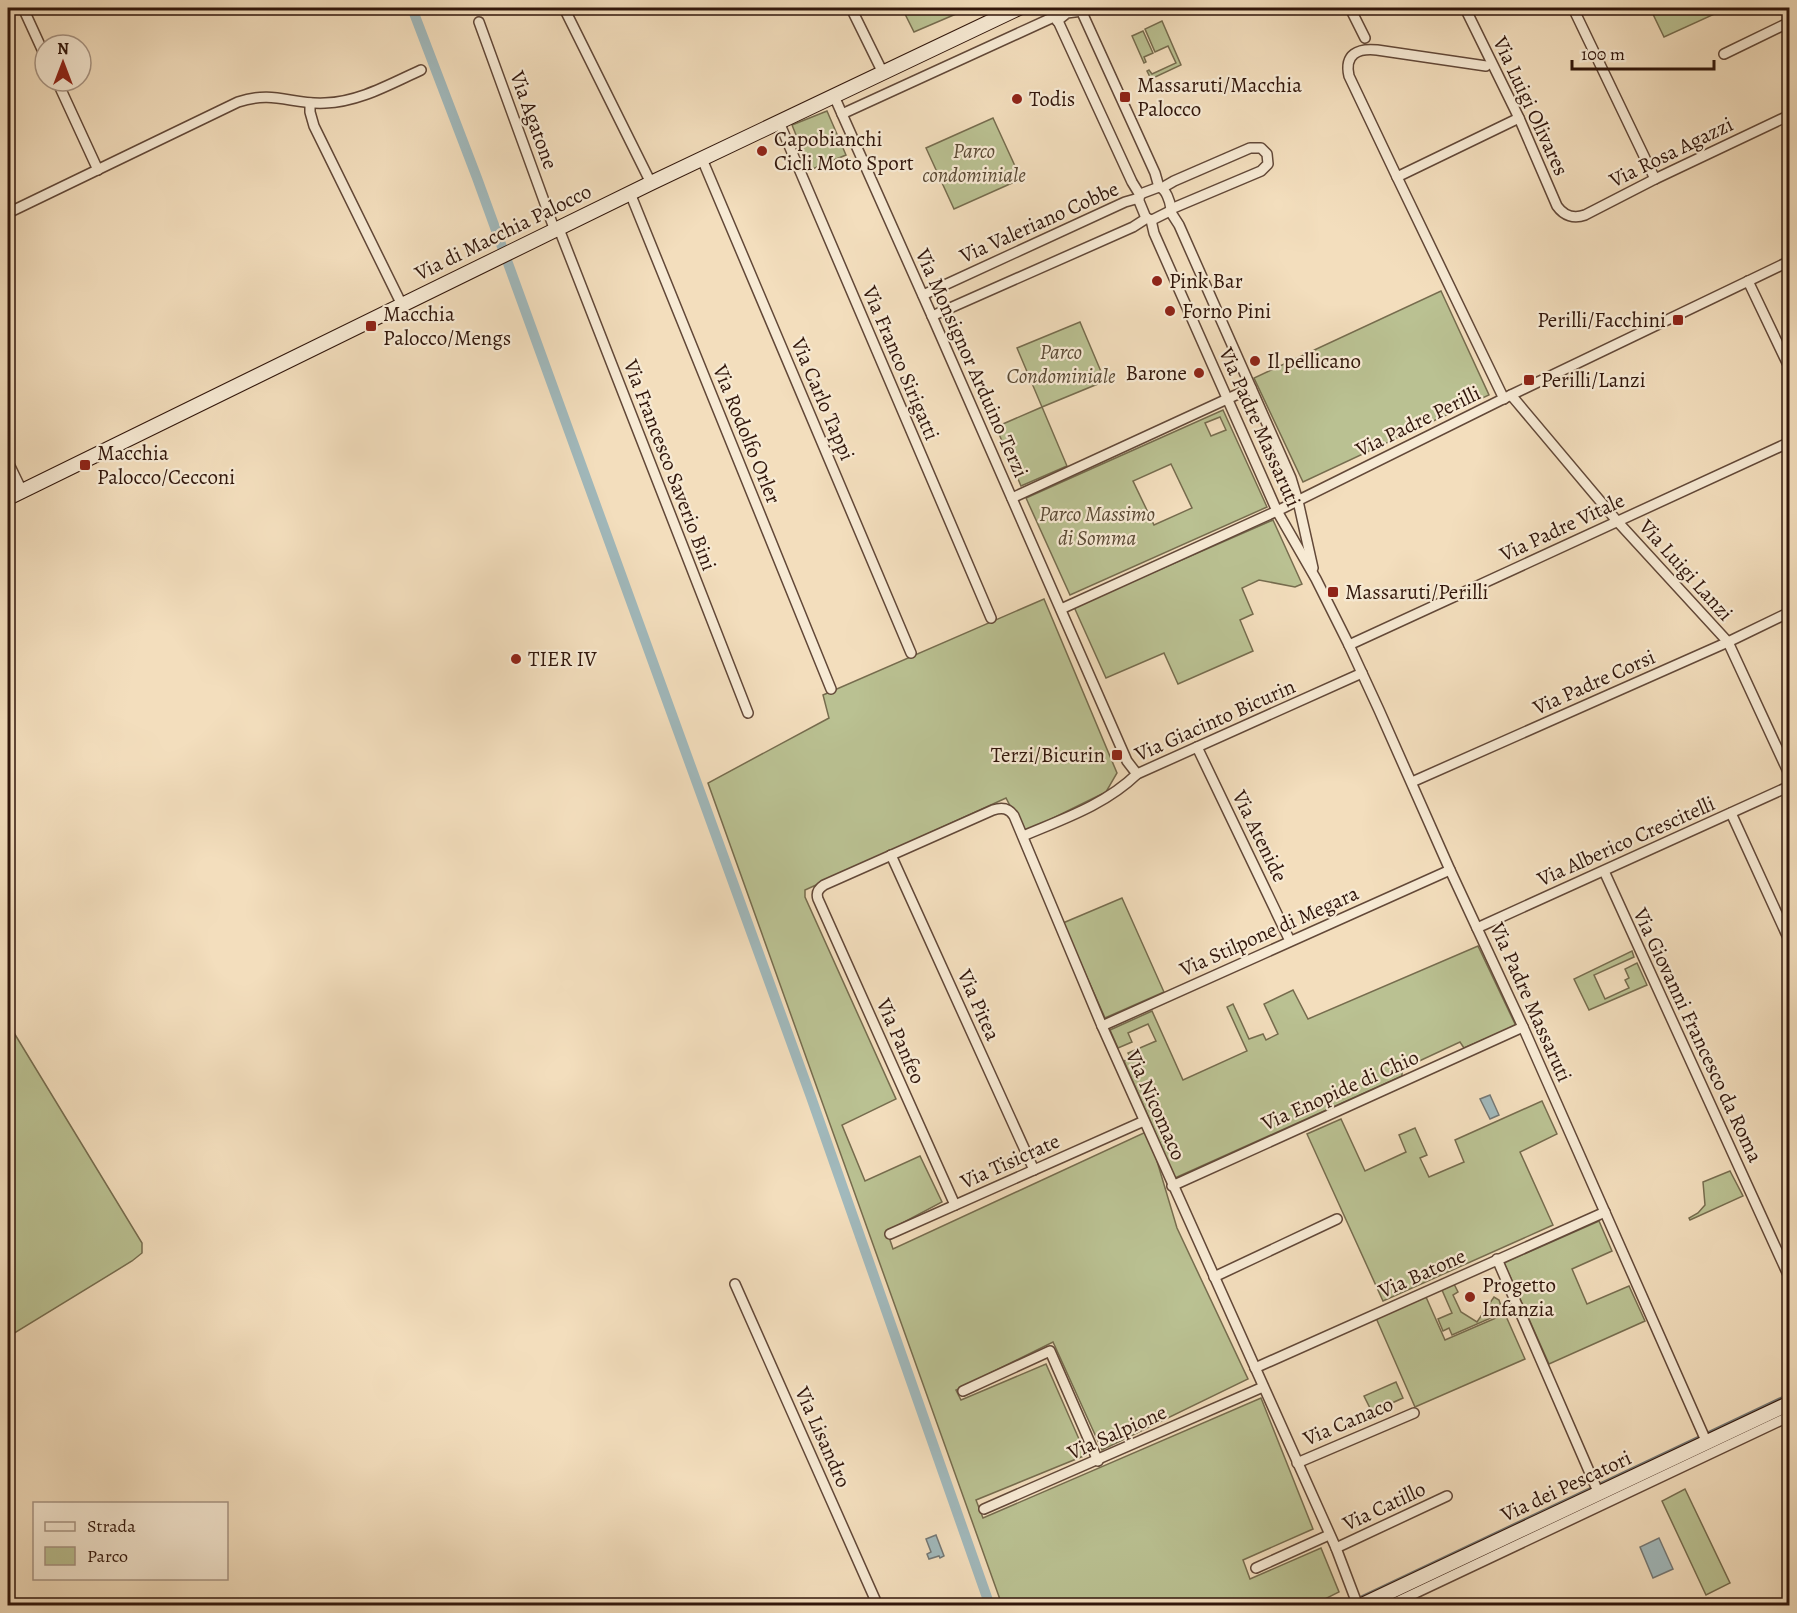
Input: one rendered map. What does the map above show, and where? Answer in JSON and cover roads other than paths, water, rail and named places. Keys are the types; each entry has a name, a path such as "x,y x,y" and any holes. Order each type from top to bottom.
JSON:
{"street":[{"path":"23,8 34,33"},
{"path":"564,8 651,183"},
{"path":"851,8 883,73"},
{"name":"Via di Macchia Palocco","path":"8,498 630,193 1019,8"},
{"path":"1350,8 1365,38"},
{"name":"Via Luigi Olivares","path":"1465,8 1519,118 1557,206 1568,215"},
{"path":"1573,8 1656,179"},
{"path":"842,114 1055,15 1081,9"},
{"name":"Via Padre Massaruti","path":"1081,9 1288,472 1298,501 1316,579"},
{"name":"Via Padre Massaruti","path":"1055,15 1140,197 1277,511 1316,579 1349,645 1412,782 1705,1437"},
{"name":"Via Agatone","path":"479,22 557,230"},
{"path":"1724,54 1790,22"},
{"name":"Via Luigi Lanzi","path":"1486,66 1377,50 1362,50 1350,58 1348,65 1349,76 1397,177 1507,397 1728,642 1790,776"},
{"path":"8,213 238,102 267,96 310,103 335,103 356,98 420,70"},
{"path":"63,93 98,170"},
{"name":"Via Monsignor Arduino Terzi","path":"834,96 1127,761 1137,774"},
{"path":"310,103 314,126 402,305"},
{"name":"Via Rosa Agazzi","path":"1568,215 1576,217 1585,215 1790,114"},
{"path":"1397,177 1519,118"},
{"name":"Via Franco Sirigatti","path":"779,122 991,618"},
{"name":"Via Valeriano Cobbe","path":"923,295 1125,202 1162,189 1174,181 1247,148 1258,147 1267,154 1268,164 1260,171 1170,208 1133,227 932,316"},
{"name":"Via Carlo Tappi","path":"702,159 911,653"},
{"name":"Via Rodolfo Orler","path":"630,193 831,689"},
{"name":"Via Francesco Saverio Bini","path":"557,230 748,713"},
{"name":"Via Padre Perilli","path":"1061,609 1298,501 1507,397 1790,261"},
{"path":"1748,280 1790,369"},
{"path":"1012,498 1251,388"},
{"name":"Via Padre Vitale","path":"1349,645 1790,442"},
{"path":"8,462 22,491"},
{"name":"Via Padre Corsi","path":"1412,782 1728,642 1790,612"},
{"name":"Via Giacinto Bicurin","path":"1023,836 1103,801 1137,774 1362,673"},
{"name":"Via Atenide","path":"1197,747 1290,941"},
{"name":"Via Alberico Crescitelli","path":"1477,928 1790,786"},
{"name":"Via Nicomaco","path":"818,891 824,885 998,808 1008,809 1012,813 1102,1026 1297,1462 1357,1602"},
{"path":"1731,813 1790,942"},
{"name":"Via Pitea","path":"891,855 1034,1170"},
{"name":"Via Stilpone di Megara","path":"1102,1026 1450,870"},
{"name":"Via Giovanni Francesco da Roma","path":"1604,871 1790,1279"},
{"name":"Via Panfeo","path":"818,891 818,899 955,1205"},
{"name":"Via Enopide di Chio","path":"1172,1186 1523,1027"},
{"name":"Via Tisicrate","path":"890,1234 1144,1121"},
{"name":"Via Batone","path":"1255,1368 1605,1212"},
{"path":"1214,1277 1337,1219"},
{"path":"1497,1259 1596,1488"},
{"name":"Via Lisandro","path":"735,1284 879,1605"},
{"path":"963,1391 1050,1351 1098,1461"},
{"name":"Via Salpione","path":"984,1509 1263,1387"},
{"name":"Via dei Pescatori","path":"1357,1602 1705,1437 1790,1403"},
{"name":"Via Canaco","path":"1297,1462 1413,1413"},
{"name":"Via dei Pescatori","path":"1388,1605 1790,1416"},
{"name":"Via Catillo","path":"1335,1548 1447,1496"},
{"path":"1256,1568 1329,1535"}],"water":[{"path":"1490,1095 1499,1115 1490,1119 1480,1099"},
{"path":"936,1535 944,1556 929,1559 927,1554 931,1552 926,1539"},
{"path":"1659,1538 1673,1569 1653,1578 1640,1547"}],"waterway":[{"path":"412,8 477,178 811,1097 990,1606"},
{"path":"1342,1606 1790,1394"}],"place":[{"name":"Massaruti/Macchia Palocco","path":"1125,97"},
{"name":"Todis","path":"1017,99"},
{"name":"Capobianchi Cicli Moto Sport","path":"762,151"},
{"name":"Pink Bar","path":"1157,281"},
{"name":"Forno Pini","path":"1170,311"},
{"name":"Perilli/Facchini","path":"1678,320"},
{"name":"Macchia Palocco/Mengs","path":"371,326"},
{"name":"Il pellicano","path":"1255,361"},
{"name":"Barone","path":"1199,373"},
{"name":"Perilli/Lanzi","path":"1529,380"},
{"name":"Macchia Palocco/Cecconi","path":"85,465"},
{"name":"Massaruti/Perilli","path":"1333,592"},
{"name":"TIER IV","path":"516,659"},
{"name":"Terzi/Bicurin","path":"1117,755"},
{"name":"Progetto Infanzia","path":"1470,1297"}],"park label":[{"name":"Parco condominiale","path":"974,163"},
{"name":"Parco Condominiale","path":"1061,364"},
{"name":"Parco Massimo di Somma","path":"1097,526"}]}
